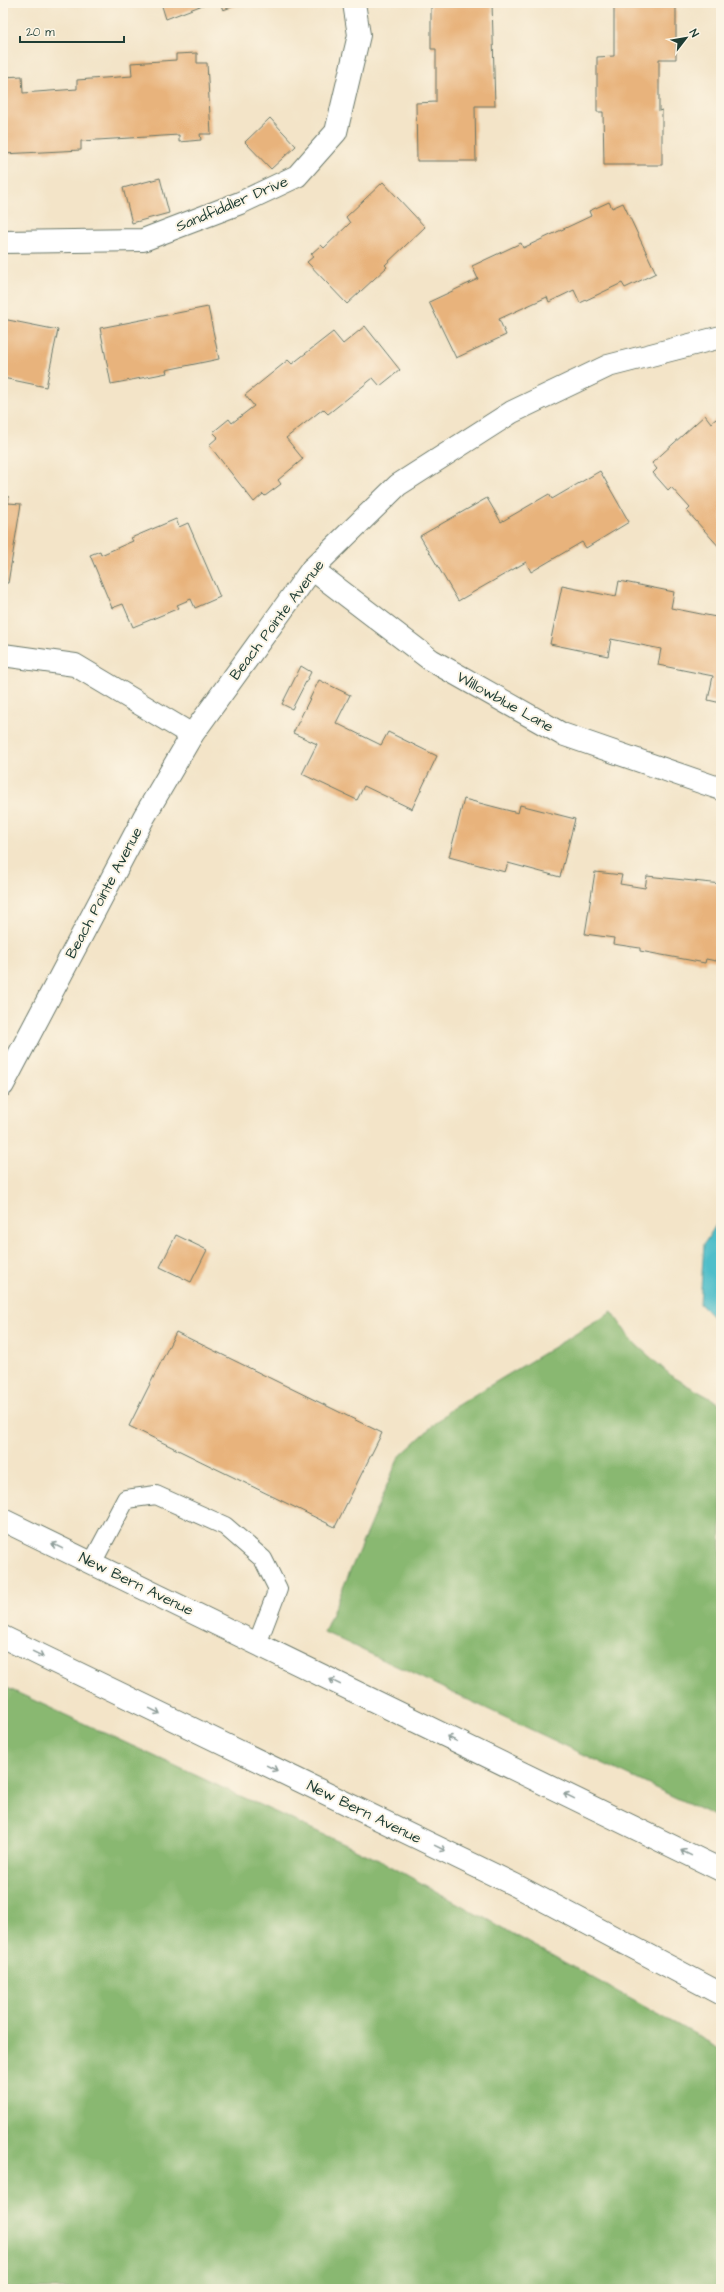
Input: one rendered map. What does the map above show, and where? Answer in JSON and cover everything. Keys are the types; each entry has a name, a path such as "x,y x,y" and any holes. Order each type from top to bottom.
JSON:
{"street":[{"name":"Sandfiddler Drive","path":"3,242 143,240 240,203 297,176 336,132 359,35 354,3"},
{"name":"Beach Pointe Avenue","path":"3,1085 144,817 192,735 312,570 398,485 512,412 608,366 721,337"},
{"name":"Willowblue Lane","path":"312,570 431,660 562,734 721,790"},
{"path":"3,655 75,665 192,735"},
{"name":"New Bern Avenue","path":"3,1520 721,1870"},
{"name":"New Bern Avenue","path":"3,1638 515,1885 721,1994"}],"lane":[{"path":"92,1563 126,1499 156,1494 225,1526 263,1559 278,1589 257,1644"}],"green space":[{"path":"612,1312 632,1341 674,1378 721,1404 721,1819 324,1632 399,1457 451,1409"},
{"path":"3,1686 385,1863 721,2049 721,2289 3,2289"}],"water":[{"path":"721,1217 721,1325 700,1304 704,1244"}],"building":[{"path":"161,3 208,3 166,19"},
{"path":"220,3 243,3 223,10"},
{"path":"431,3 492,3 495,106 475,106 476,161 417,161 416,103 436,102 436,49 431,49"},
{"path":"614,3 676,3 676,59 659,59 659,111 662,110 662,165 604,165 603,112 597,112 597,57 614,56"},
{"path":"197,53 197,63 207,63 211,134 200,134 201,140 179,142 179,135 81,141 81,150 3,154 3,77 22,76 23,93 77,89 77,80 132,76 131,63 176,60 176,54"},
{"path":"270,118 296,146 271,169 245,142"},
{"path":"160,178 169,213 132,223 123,188"},
{"path":"383,182 425,227 385,265 387,267 347,304 307,262 314,256 311,254 321,245 324,248 350,223 346,217"},
{"path":"609,202 612,208 623,203 656,273 625,288 622,283 580,303 574,290 549,302 547,297 499,319 506,335 456,358 429,302 478,279 472,266 521,243 523,248 591,216 589,211"},
{"path":"208,307 219,359 166,370 167,373 111,384 100,328"},
{"path":"3,319 58,330 46,387 3,378"},
{"path":"365,326 400,370 380,386 373,378 328,414 323,409 286,438 303,459 278,480 281,484 265,496 263,494 254,502 209,445 218,437 213,432 229,419 232,423 254,406 245,395 288,360 292,364 333,332 343,344"},
{"path":"705,415 711,423 716,419 721,424 721,549 687,511 690,508 671,487 668,490 653,473 657,469 652,463"},
{"path":"600,471 629,522 586,548 582,542 531,572 526,562 458,601 420,536 487,498 501,522 549,494 552,499"},
{"path":"3,495 9,497 8,503 21,504 8,583 3,583"},
{"path":"176,519 179,527 188,523 220,597 195,608 191,599 177,605 179,608 133,627 123,604 112,608 90,555 100,551 101,555 133,541 131,538"},
{"path":"619,581 674,592 671,608 721,618 721,703 708,700 713,676 658,665 661,649 611,639 608,656 550,644 562,586 616,597"},
{"path":"301,666 311,672 292,709 282,704"},
{"path":"319,680 350,695 336,723 381,745 388,732 437,756 412,809 364,786 357,800 302,774 317,744 293,733"},
{"path":"464,799 518,813 520,805 575,819 560,877 508,863 505,872 449,857"},
{"path":"595,872 622,875 620,884 645,888 647,876 721,884 721,931 716,961 706,959 705,963 640,951 640,948 613,944 614,938 585,934"},
{"path":"176,1235 207,1250 191,1282 160,1267"},
{"path":"176,1332 382,1433 335,1527 129,1426"}]}
